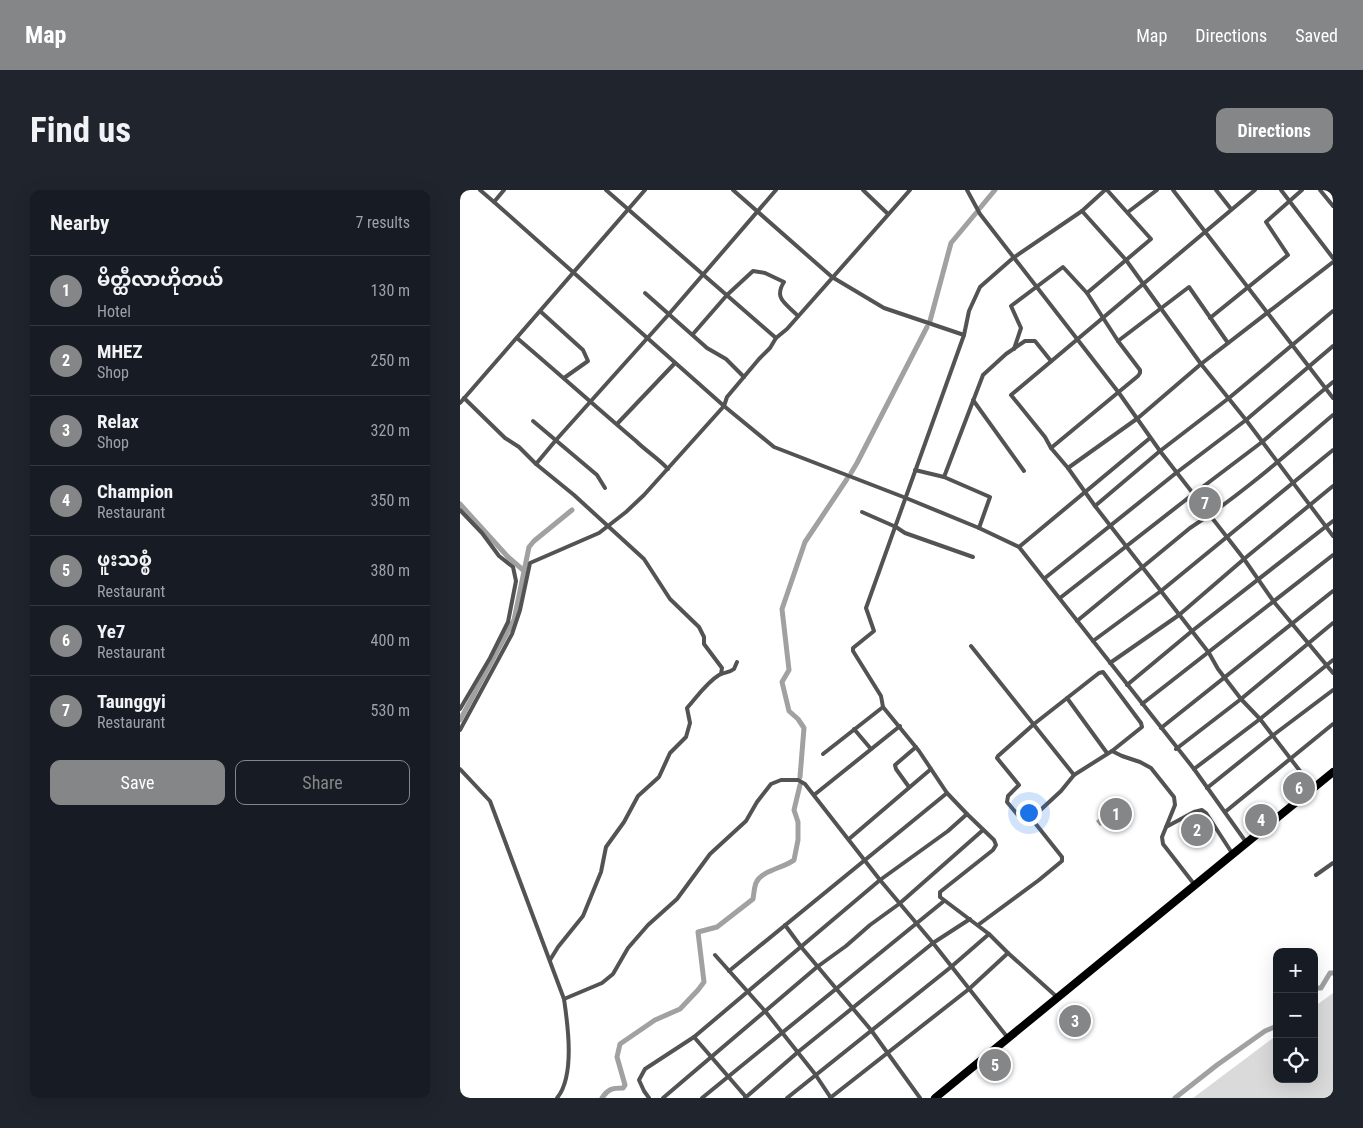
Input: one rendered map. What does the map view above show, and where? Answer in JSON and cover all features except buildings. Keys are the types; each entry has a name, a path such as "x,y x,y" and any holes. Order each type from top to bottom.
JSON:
{"highway":[{"path":"935,1098 1333,772"}],"street":[{"path":"480,190 724,406 774,447 906,498 979,528 1019,547 1045,578 1176,749 1194,769 1246,842"},
{"path":"494,202 504,190"},
{"path":"606,190 776,338"},
{"path":"460,403 645,190"},
{"path":"733,190 832,277 884,308 964,335"},
{"path":"536,464 776,190"},
{"path":"460,730 512,634 520,610 530,563 580,542 607,527 644,495 724,406 727,397 770,348 776,338 788,329 910,190"},
{"path":"967,190 980,214 1119,392 1192,495 1244,559 1274,602 1333,673"},
{"path":"1057,997 1008,954 989,934 940,897 940,892 993,850 996,845 994,840 947,793 916,747 883,706 881,696 853,652 853,648 874,631 866,608 964,335 969,311 980,287 1013,258 1082,211 1106,190 1151,239 1087,293"},
{"path":"1128,212 1157,190"},
{"path":"1173,190 1333,398"},
{"path":"1216,190 1231,209"},
{"path":"1255,190 1205,230 1143,285 1077,338 1011,395 1045,437 1094,506 1111,525 1209,653 1224,678 1260,719 1313,788"},
{"path":"1281,190 1333,258"},
{"path":"1210,318 1288,256 1266,222 1302,190"},
{"path":"1320,190 1333,206"},
{"path":"866,191 888,214"},
{"path":"1082,211 1126,260 1201,364 1246,420 1333,536"},
{"path":"1068,468 1138,418 1201,364 1333,262"},
{"path":"1014,349 1021,328 1011,306 1063,267 1087,293 1118,341 1140,370 1140,373 1119,392 1051,448"},
{"path":"693,334 727,295 753,271 764,272 784,282 779,289 780,297 798,316"},
{"path":"1118,341 1189,287 1228,343"},
{"path":"645,293 708,348 726,359 744,377"},
{"path":"540,311 582,350 588,361 564,378"},
{"path":"1094,506 1160,451 1229,398 1333,311"},
{"path":"516,338 591,400 668,469"},
{"path":"944,478 984,375 1006,354 1025,341 1034,341 1051,361"},
{"path":"1045,578 1176,473 1246,420 1333,346"},
{"path":"617,424 675,363"},
{"path":"1060,598 1262,442 1333,382"},
{"path":"464,398 505,438 519,447 644,559 670,599 699,627 704,636 704,644 722,668 721,674"},
{"path":"973,400 1024,470"},
{"path":"1077,621 1190,528 1210,515 1278,462 1333,415"},
{"path":"533,421 597,475 605,488"},
{"path":"1019,547 1150,438"},
{"path":"1093,641 1162,591 1333,450"},
{"path":"915,470 944,478 990,496 979,528"},
{"path":"1110,663 1179,615 1333,486"},
{"path":"460,510 482,533 499,556 513,567 516,581 508,622 490,658 460,709"},
{"path":"862,512 905,533 973,557"},
{"path":"1127,685 1192,631 1333,521"},
{"path":"1142,704 1333,555"},
{"path":"1161,728 1333,590"},
{"path":"1176,749 1241,699 1333,623"},
{"path":"971,646 1074,775"},
{"path":"1194,769 1333,660"},
{"path":"550,960 582,916 601,872 606,847 624,822 638,796 658,778 670,752 686,736 690,723 687,708 706,686 721,674 734,670 737,662"},
{"path":"978,925 1062,861 1062,857 1034,821 1034,816 1061,791 1074,775 1112,751 1142,726 1103,672 1099,673 1034,724 1000,753 998,758 1019,785 1008,796 1007,802 1023,821 1034,821"},
{"path":"1207,788 1333,690"},
{"path":"1068,698 1107,753"},
{"path":"823,754 883,706"},
{"path":"1225,812 1333,724"},
{"path":"814,795 900,726"},
{"path":"854,729 871,749"},
{"path":"909,787 895,766 916,747"},
{"path":"1112,751 1151,768 1174,797 1174,805 1162,839 1163,844 1194,884"},
{"path":"460,769 490,801 564,1000 569,1033 568,1062 563,1091 557,1098"},
{"path":"849,839 931,769"},
{"path":"564,1000 602,983 613,974 628,948 648,925 677,899 710,854 746,821 757,802 771,784 781,780 798,780 806,784 899,904 933,943 1008,1038"},
{"path":"729,971 947,793"},
{"path":"1166,827 1194,812 1202,810 1206,813 1232,853"},
{"path":"649,1098 639,1080 646,1069 694,1036 802,948 880,880 948,831 967,814"},
{"path":"663,1098 817,967 899,904 984,830"},
{"path":"1316,875 1333,864"},
{"path":"702,1098 944,901"},
{"path":"694,1036 746,1098 798,1052 933,943 970,919"},
{"path":"785,925 817,967 871,1030 920,1098"},
{"path":"787,1098 951,967 989,934"},
{"path":"715,955 765,1011 781,1034 798,1052 830,1098 886,1052 969,989 1008,954"}],"shaded area":[{"path":"1112,808 1116,814 1111,818 1112,822 1108,824 1106,822 1100,826 1096,821"},
{"path":"1333,993 1333,1098 1193,1098 1273,1038 1273,1083 1318,1083 1318,1004"}],"waterway":[{"path":"980,208 995,190"},
{"path":"930,321 951,243 976,213"},
{"path":"851,473 927,327"},
{"path":"800,777 804,728 789,711 782,682 789,670 782,609 805,542 847,479"},
{"path":"460,504 508,557 523,570"},
{"path":"460,720 514,620 529,547 572,510"},
{"path":"602,1098 608,1091 623,1088 625,1085 617,1057 620,1044 655,1020 680,1009 704,982 698,932 717,927 753,899 756,883 762,875 794,860 798,840 798,822 794,810 800,785"},
{"path":"1318,988 1321,988 1330,973 1333,973"},
{"path":"1175,1098 1217,1065 1265,1031 1273,1028"}],"place":[{"name":"Taunggyi","path":"1205,503"},
{"name":"Ye7","path":"1299,788"},
{"name":"မိတ္ထီလာဟိုတယ်","path":"1116,814"},
{"name":"Champion","path":"1261,820"},
{"name":"MHEZ","path":"1197,830"},
{"name":"Relax","path":"1075,1021"},
{"name":"ဖူးသစ္စံ","path":"995,1065"}]}
